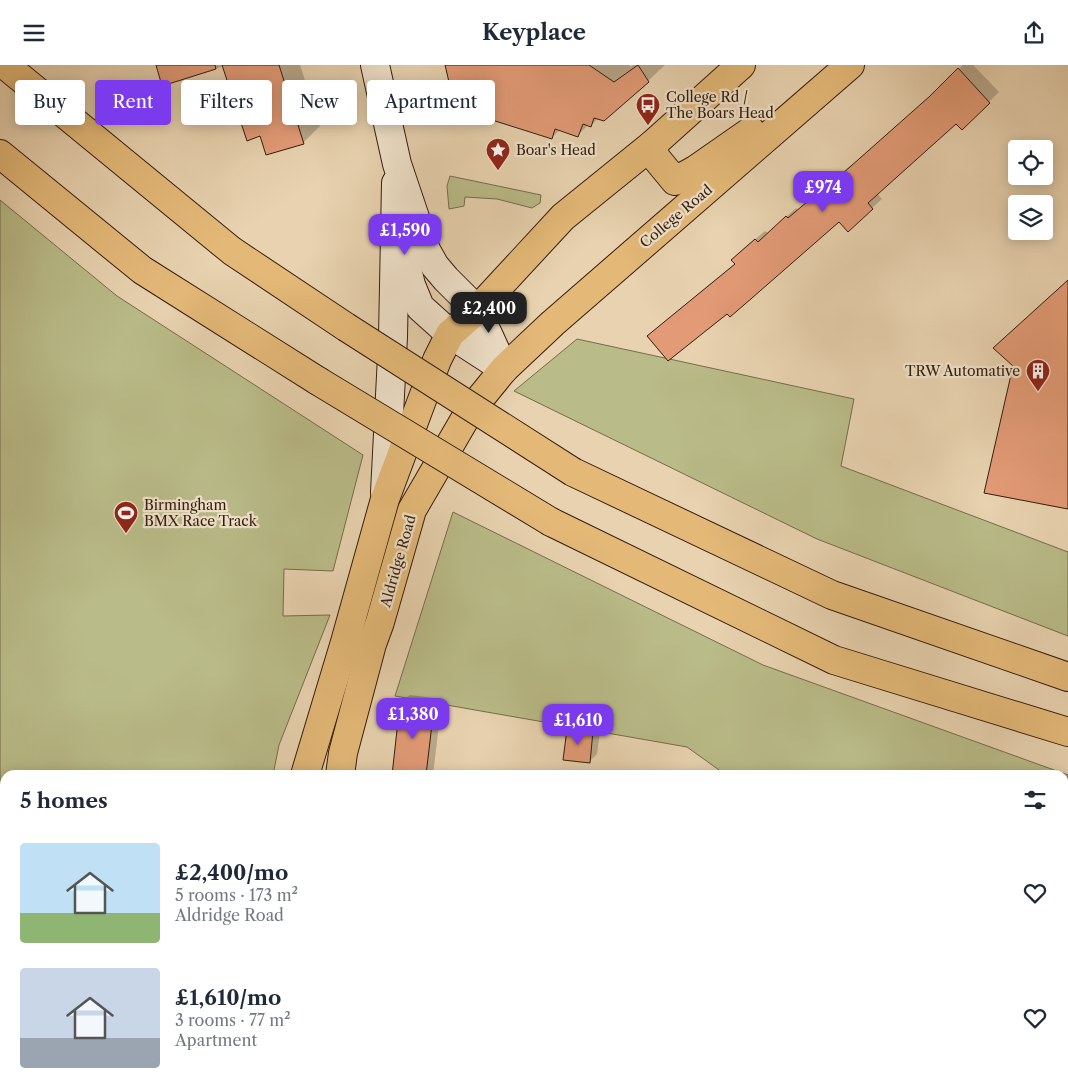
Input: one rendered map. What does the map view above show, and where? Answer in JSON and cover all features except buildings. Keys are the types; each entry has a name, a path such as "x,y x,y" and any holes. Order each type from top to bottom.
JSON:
{"main road":[{"path":"5,65 232,251 346,327 573,472 832,595 1068,677"},
{"path":"477,310 564,217 652,145 741,65"},
{"path":"652,145 656,158 672,179 677,180 695,170 848,65"},
{"name":"College Road","path":"504,369 615,268 682,212 848,65"},
{"path":"0,154 142,270 318,381 550,523 834,660 1068,732"},
{"name":"Aldridge Road","path":"307,770 385,499 437,360 450,334 477,310"},
{"name":"Aldridge Road","path":"341,770 343,753 369,653 412,510 469,413 504,369"}],"street":[{"name":"Aldridge Road","path":"375,65 397,164 426,250 435,266 446,279 477,310 504,369"},
{"name":"Aldridge Road","path":"385,499 393,337 397,164"},
{"name":"Aldridge Road","path":"395,225 411,285 420,307 450,334 504,369"}],"green space":[{"path":"450,176 541,195 540,203 532,208 497,199 465,197 464,206 449,209 447,186"},
{"path":"0,200 117,296 363,455 333,571 284,569 283,616 330,615 279,745 274,770 0,770"},
{"path":"577,339 854,399 841,466 1068,552 1068,636 817,539 514,391"},
{"path":"453,512 763,665 1054,770 719,770 687,747 395,696"}],"place":[{"name":"College Rd / The Boars Head","path":"648,126"},
{"name":"Boar's Head","path":"498,171"},
{"name":"TRW Automative","path":"1038,392"},
{"name":"Birmingham BMX Race Track","path":"126,534"}]}
